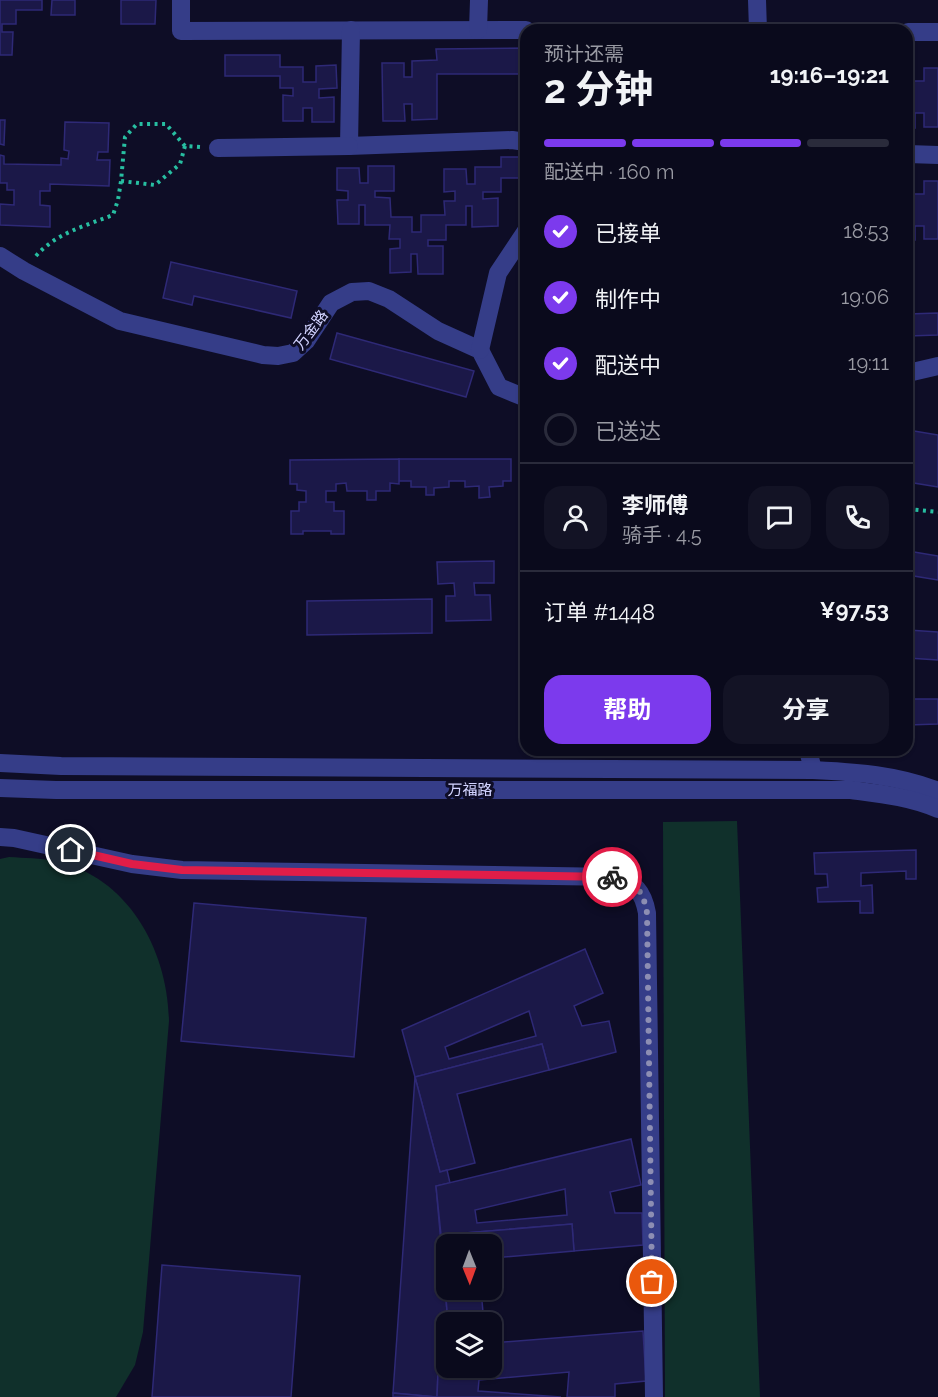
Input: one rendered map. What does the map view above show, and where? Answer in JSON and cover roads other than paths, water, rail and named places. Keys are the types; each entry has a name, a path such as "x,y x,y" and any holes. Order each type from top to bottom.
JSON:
{"street":[{"path":"181,0 181,31 520,30"},
{"path":"478,30 479,0"},
{"path":"757,0 758,24"},
{"path":"349,146 351,30"},
{"path":"913,32 938,32"},
{"path":"218,148 520,141"},
{"path":"913,154 938,155"},
{"path":"520,240 498,273 480,350 499,387 520,396"},
{"name":"万金路","path":"0,256 120,321 263,355 278,356 293,353 306,341 331,303 352,292 369,291 389,299 438,331 480,350"},
{"path":"913,372 938,366"},
{"path":"810,756 813,770"},
{"name":"万福路","path":"0,763 73,766 813,770 854,772 897,779 938,791"},
{"name":"万福路","path":"0,788 56,790 851,790 890,795 921,802 938,809"},
{"path":"0,837 132,864 182,870 615,877 628,881 640,889 647,913 654,1397"}]}
